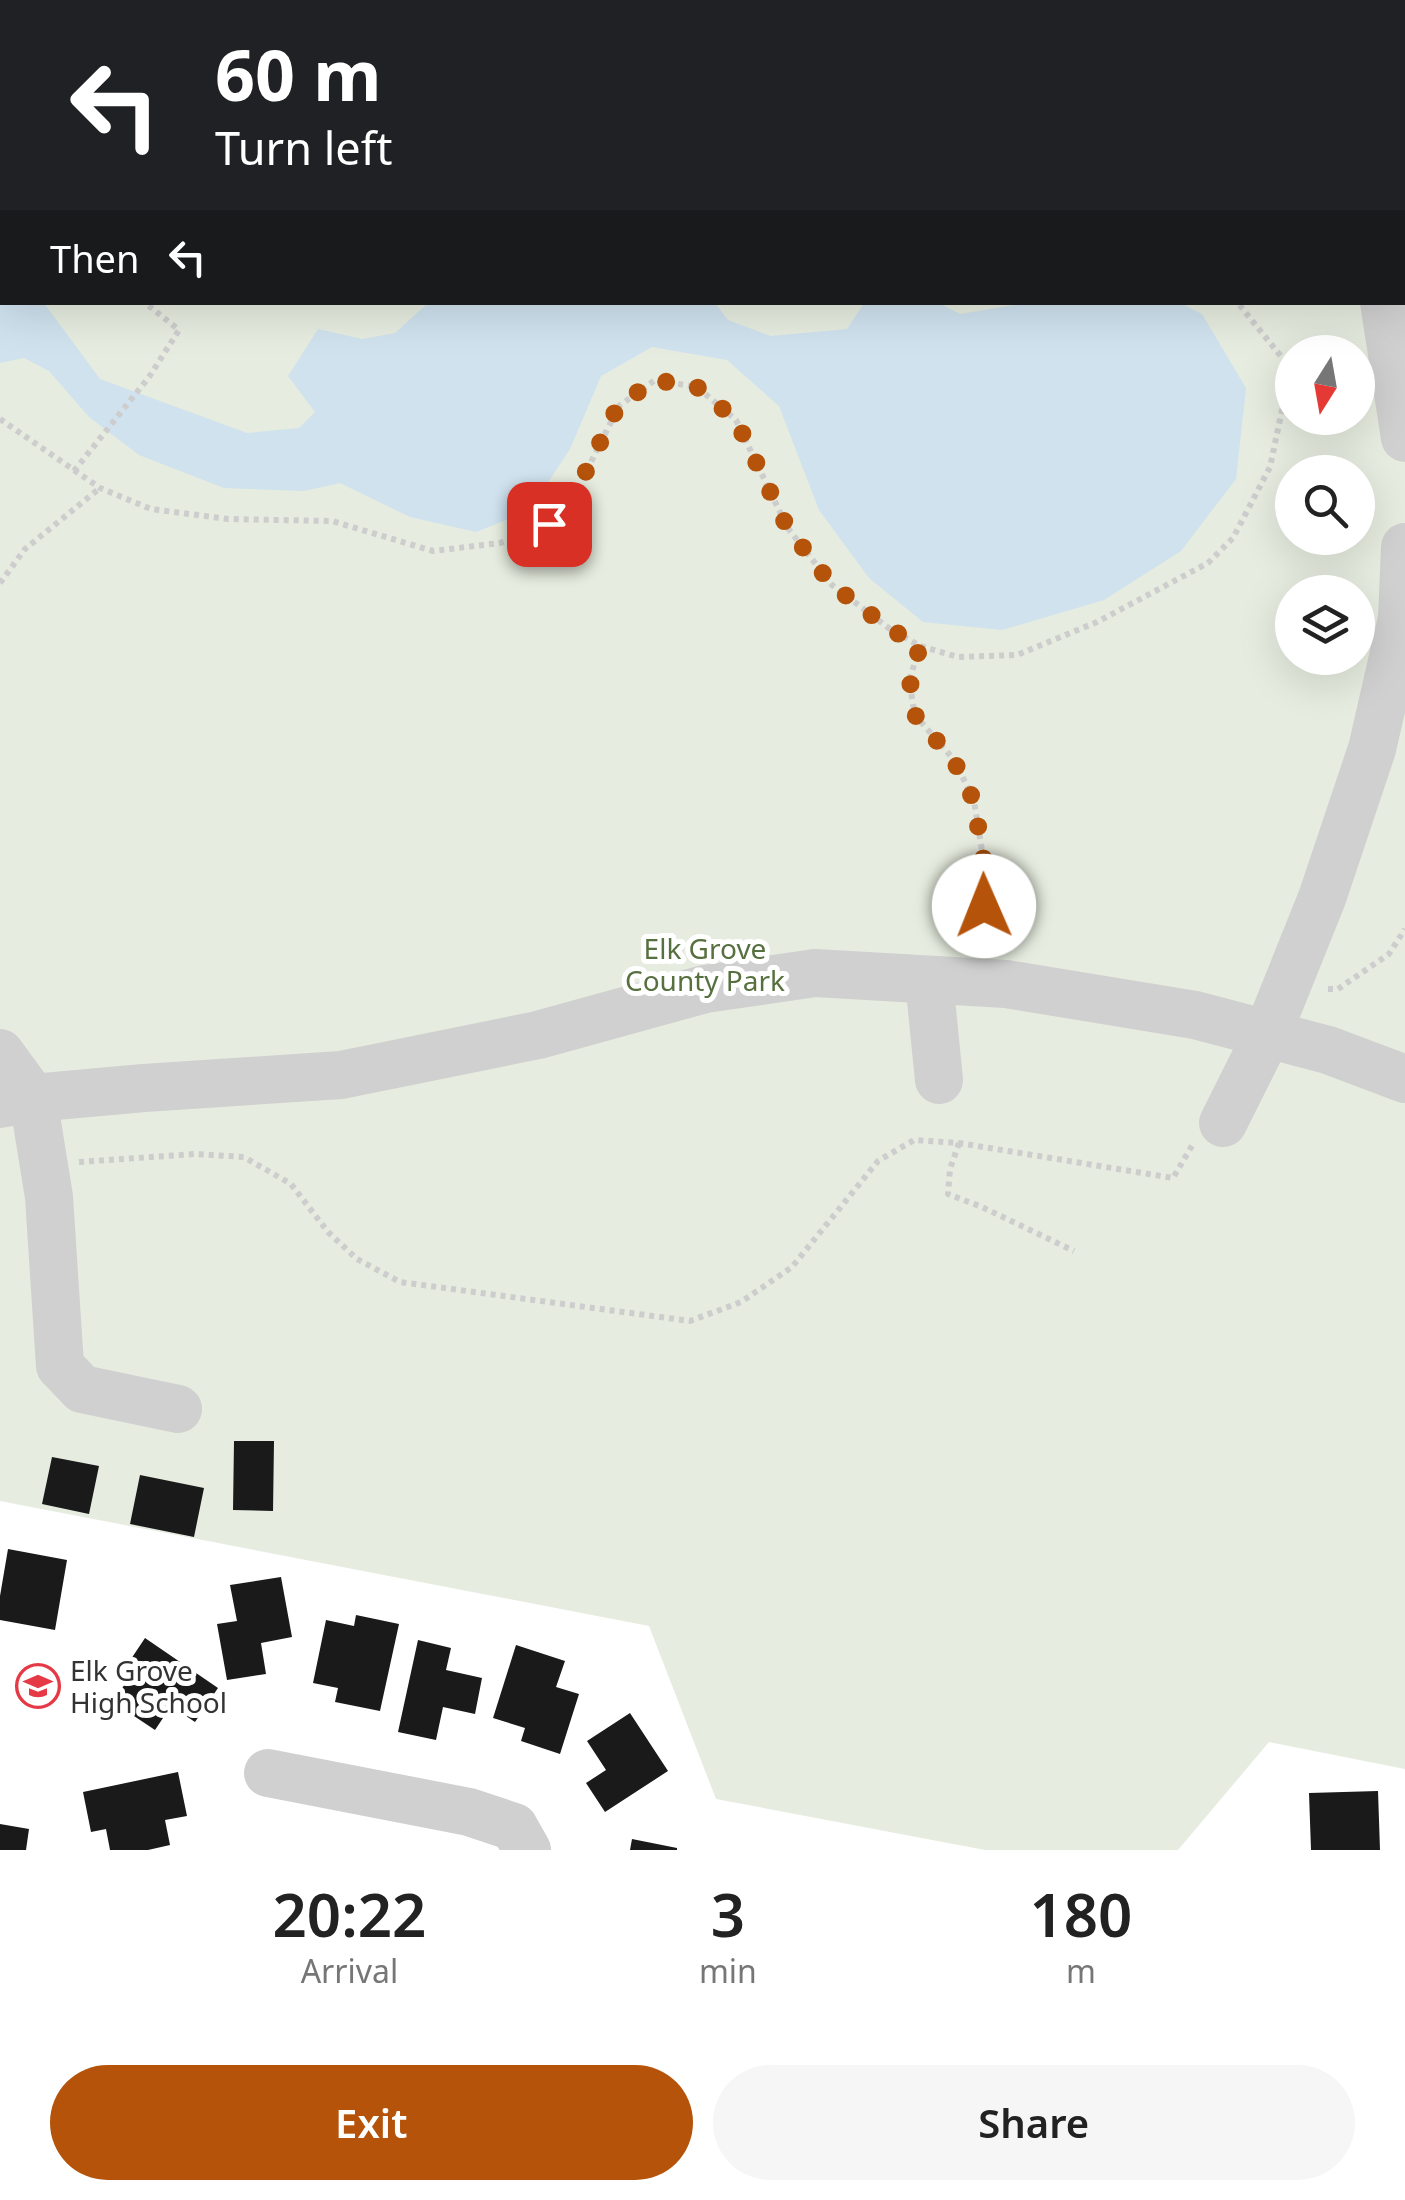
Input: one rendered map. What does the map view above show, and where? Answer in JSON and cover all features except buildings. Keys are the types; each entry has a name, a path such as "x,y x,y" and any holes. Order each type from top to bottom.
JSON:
{"street":[{"path":"1384,305 1405,438"},
{"path":"1210,1129 1267,1035 1322,898 1372,750 1402,618 1405,548"},
{"path":"16,1101 341,1075 538,1035 705,988 815,973 1006,984 1195,1014 1328,1050 1405,1079"},
{"path":"929,980 939,1080"},
{"path":"0,1053 44,1164 60,1366 82,1388 178,1409"},
{"path":"268,1773 468,1812 514,1827 527,1850"}],"path":[{"path":"74,471 149,377 180,330 148,305"},
{"path":"0,420 100,488 151,509 228,519 332,522 433,551 500,543 549,524 572,500 618,406 655,380 697,387 736,420 787,527 832,585 890,629 920,646 958,657 1017,654 1097,622 1192,572 1208,563 1234,538 1270,468 1286,391 1284,360 1238,305"},
{"path":"0,583 24,549 100,488"},
{"path":"920,646 910,681 915,715 954,761 974,801 985,869 982,982"},
{"path":"1286,986 1338,989 1389,954 1405,929"},
{"path":"44,1164 195,1154 244,1158 291,1184 328,1232 356,1259 400,1282 690,1321 742,1302 792,1267 878,1161 914,1140 1174,1178 1210,1129"},
{"path":"959,1144 950,1169 948,1194 1074,1251"}],"green space":[{"name":"Elk Grove County Park","path":"0,305 1405,305 1405,1769 1269,1742 1178,1850 985,1850 716,1799 649,1626 0,1501"}],"water":[{"path":"0,305 45,305 100,379 247,433 299,428 315,412 288,376 318,329 362,339 395,333 426,305 717,305 728,320 771,336 847,329 863,305 943,305 960,314 1014,305 1184,305 1202,314 1246,388 1236,479 1181,551 1104,600 1002,630 923,622 869,578 819,510 779,406 727,360 652,347 601,376 570,449 529,511 476,532 410,517 340,483 304,491 224,488 139,455 89,417 49,371 24,358 0,363"}],"place":[{"name":"Elk Grove High School","path":"38,1686"}],"route":[{"path":"549,524 572,500 618,406 655,380 697,387 736,420 787,527 832,585 890,629 920,646 910,681 915,715 954,761 974,801 985,869 984,906"}]}
